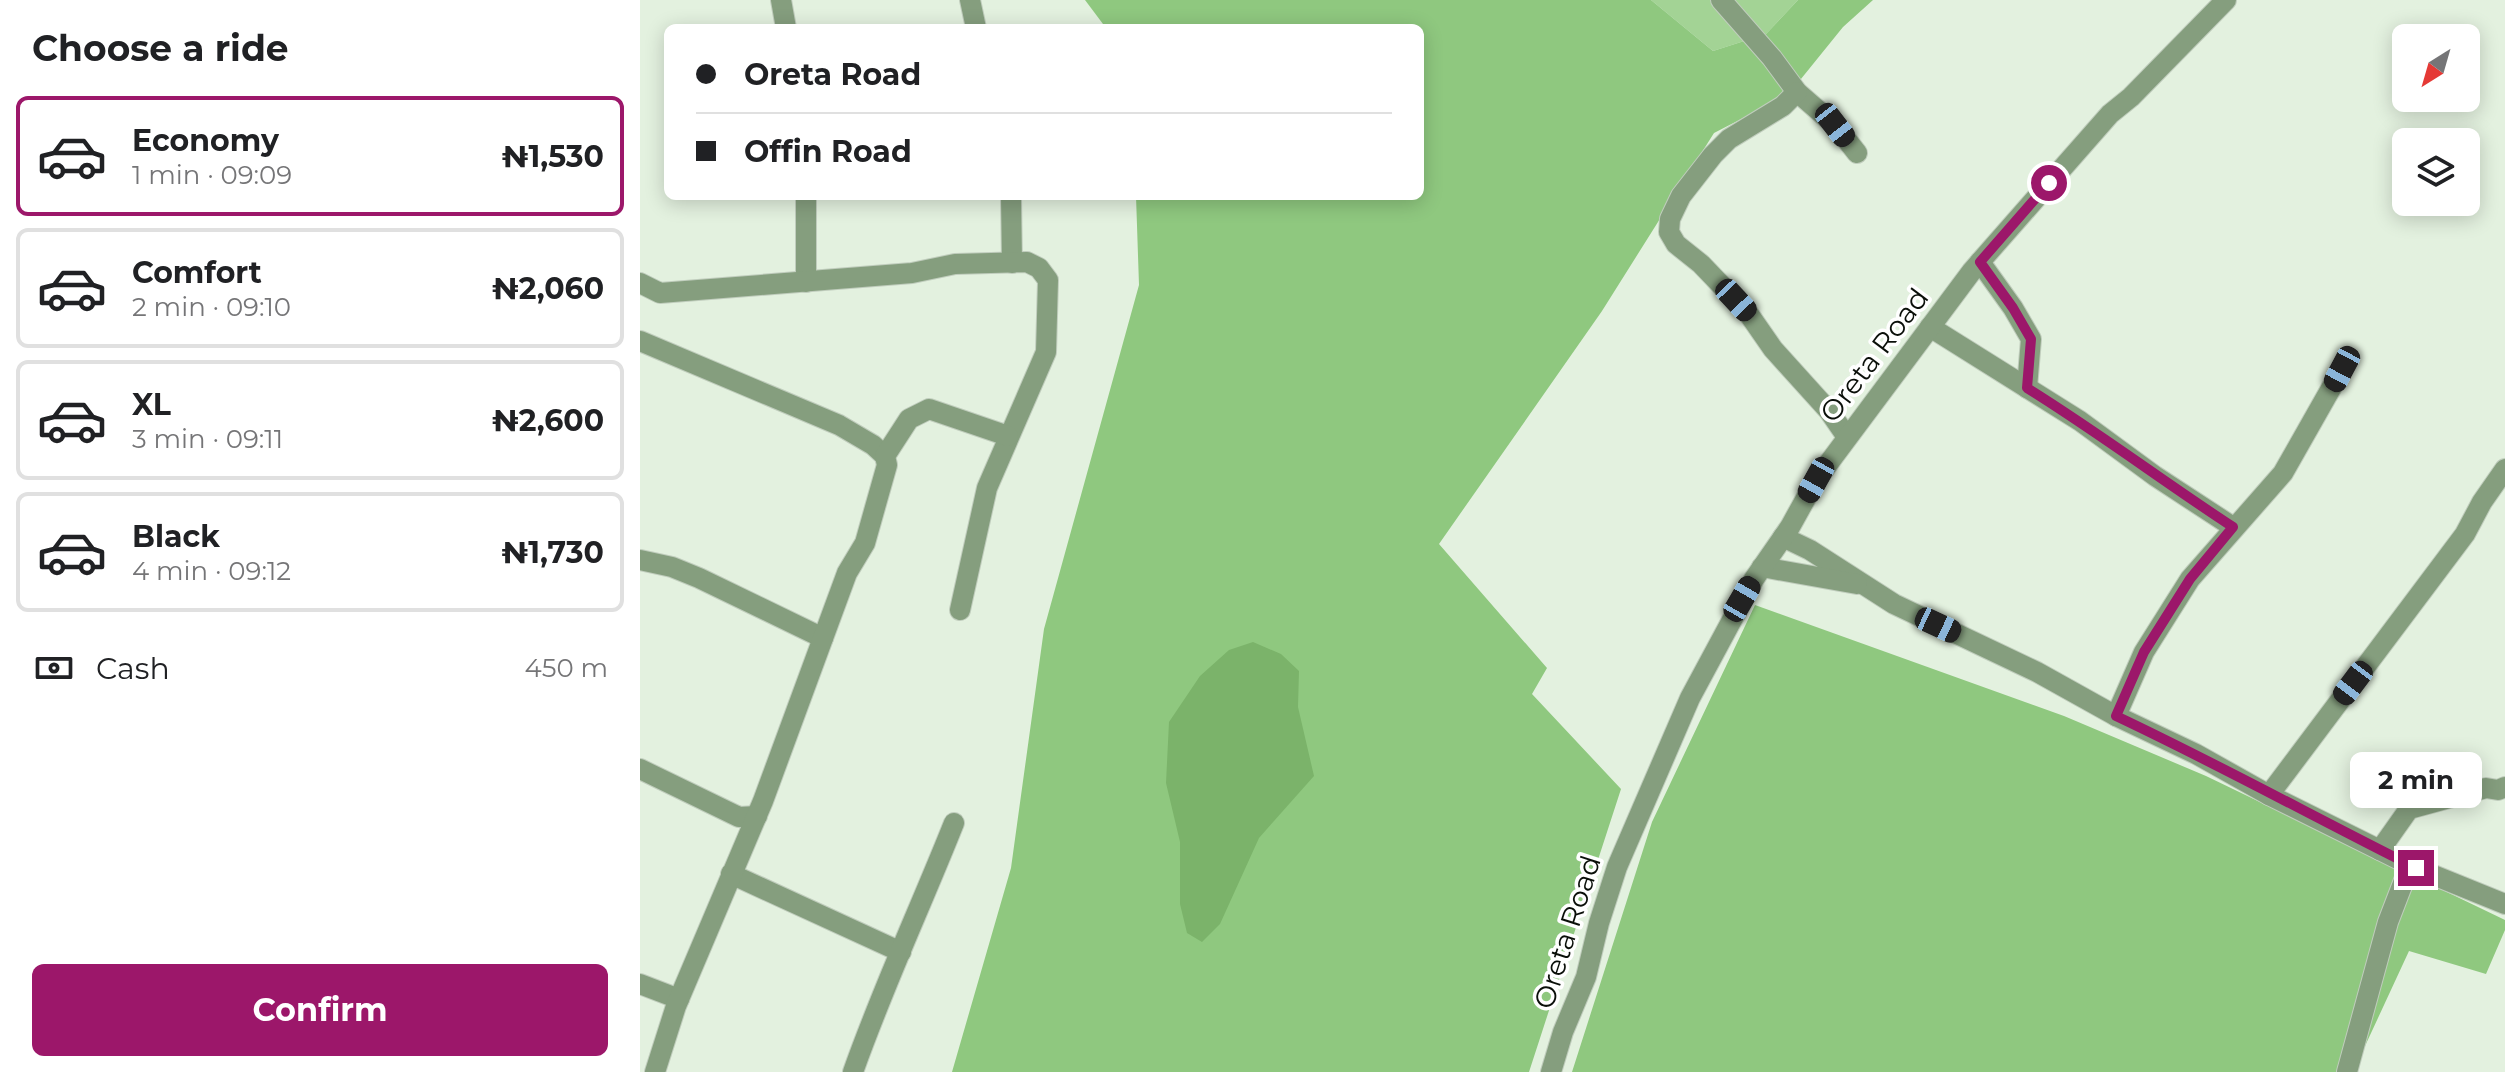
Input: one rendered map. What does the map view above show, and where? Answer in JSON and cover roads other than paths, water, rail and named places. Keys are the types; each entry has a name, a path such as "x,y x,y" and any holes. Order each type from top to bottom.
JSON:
{"street":[{"path":"781,0 785,24"},
{"path":"970,0 975,24"},
{"path":"1721,0 1767,51 1797,92 1835,125 1857,153"},
{"name":"Oreta Road","path":"1551,1072 1563,1032 1586,977 1599,923 1622,854 1690,698 1731,619 1816,480 1980,262 2110,114 2131,97 2226,0"},
{"path":"1797,92 1783,106 1729,139 1713,155 1681,196 1670,219 1669,232 1676,244 1701,264 1748,313 1773,349 1829,411 1847,437"},
{"path":"806,200 806,282"},
{"path":"1011,200 1012,263"},
{"path":"640,283 660,293 912,273 955,264 1027,262 1039,268 1048,280 1046,352 987,488 960,610"},
{"path":"1980,262 2031,339 2027,388"},
{"path":"1930,327 2080,421 2155,476 2233,527"},
{"path":"640,341 839,425 873,445 885,456 887,465 871,527 847,573 748,816 747,839 679,999 655,1072"},
{"path":"2116,716 2144,652 2190,579 2283,473 2342,369"},
{"path":"885,456 909,419 929,409 1008,436"},
{"path":"2269,795 2465,534 2505,469"},
{"path":"1783,537 1810,550 1861,585 2037,672 2269,795 2410,865 2505,904"},
{"path":"640,560 672,567 699,578 823,638"},
{"path":"1762,567 1861,585"},
{"path":"640,769 748,816"},
{"path":"2380,850 2409,809 2486,788 2498,790 2505,787"},
{"path":"853,1072 875,1010 954,823"},
{"path":"2347,1072 2388,922 2410,865"},
{"path":"731,874 901,952"},
{"path":"640,984 679,999"}]}
